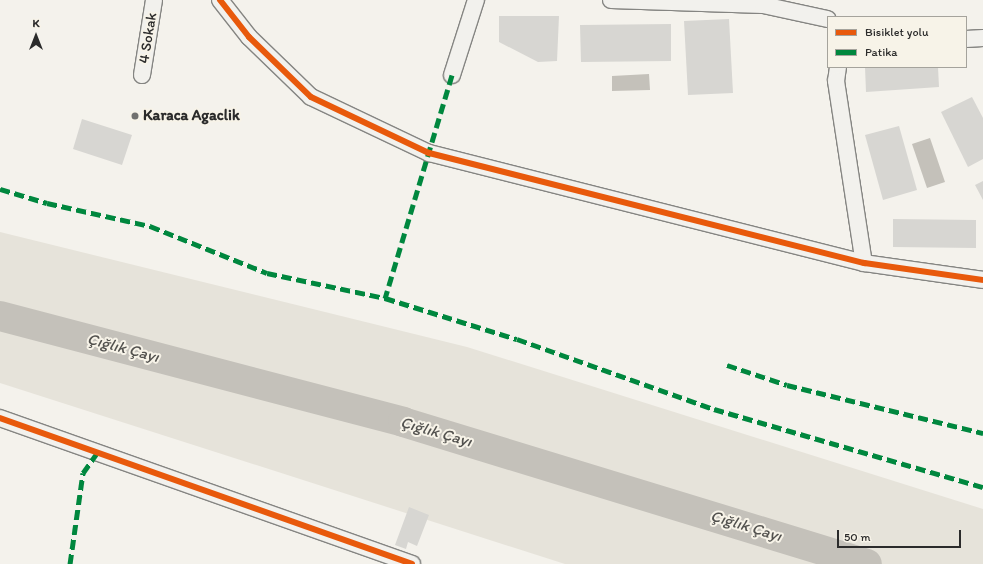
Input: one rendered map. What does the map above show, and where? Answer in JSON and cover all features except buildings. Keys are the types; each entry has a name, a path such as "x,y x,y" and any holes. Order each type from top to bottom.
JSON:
{"street":[{"name":"4 Sokak","path":"142,75 154,0"},
{"path":"220,0 249,37 311,97 429,153 864,263 983,280"},
{"path":"452,75 476,0"},
{"path":"611,0 763,4 827,19"},
{"path":"967,39 983,38"},
{"path":"838,68 836,81 864,263"},
{"path":"0,418 412,564"}],"shaded area":[{"path":"649,74 650,90 612,91 612,76"},
{"path":"930,138 945,182 927,188 912,144"},
{"path":"0,232 467,347 983,509 983,564 565,564 0,383"}],"waterway":[{"name":"Çığlık Çayı","path":"0,316 403,422 867,564"}],"marked path":[{"path":"452,75 385,298 517,339 714,409 983,487"},
{"path":"0,189 47,203 150,226 267,273 385,298"},
{"path":"727,365 787,385 983,433"},
{"path":"70,564 83,473 99,450"}],"cycle path":[{"path":"220,0 249,37 311,97 429,153 864,263 983,280"},
{"path":"0,418 412,564"}],"place":[{"name":"Karaca Agaclik","path":"135,116"}]}
